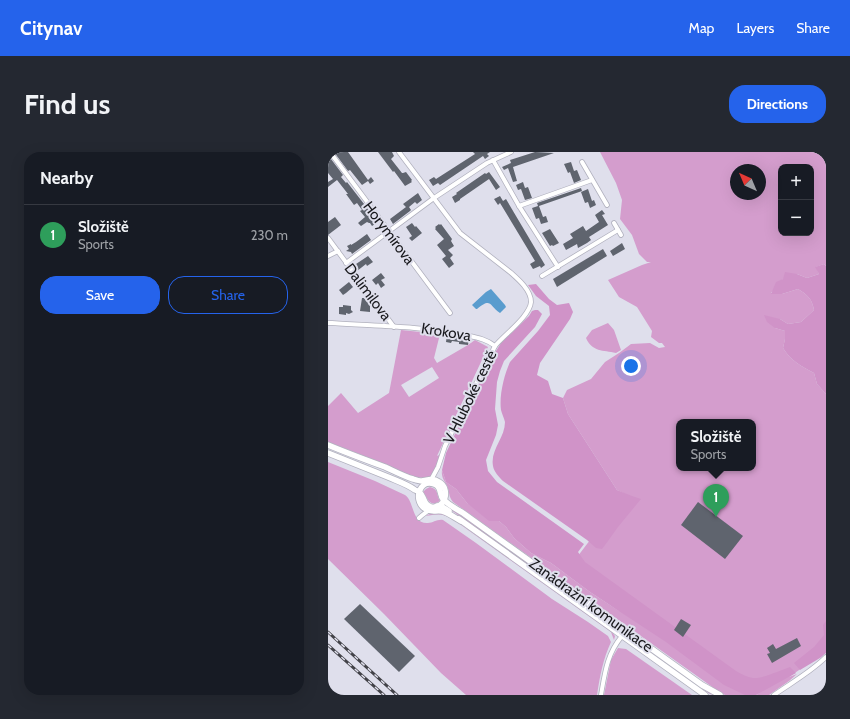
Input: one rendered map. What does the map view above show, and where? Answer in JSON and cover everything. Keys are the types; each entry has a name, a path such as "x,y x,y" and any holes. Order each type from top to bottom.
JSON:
{"main road":[{"path":"328,445 386,468 404,476 418,485 422,486 437,480 445,487 445,497 442,503 436,506"},
{"path":"328,453 410,486 419,494"},
{"path":"428,511 422,507 419,494 422,487 429,482"},
{"path":"429,482 440,489 441,497 445,497"},
{"name":"Zanádražní komunikace","path":"419,494 422,495 425,503 429,506 441,506 445,508 461,521 706,695"},
{"name":"Zanádražní komunikace","path":"445,497 463,513 696,680 720,695"},
{"name":"Zanádražní komunikace","path":"428,511 442,511 461,521"}],"street":[{"name":"Horymírova","path":"330,152 450,313"},
{"name":"V Hluboké cestě","path":"399,152 460,233 521,282 529,295 531,302 525,316 495,346 445,446 438,467 429,482"},
{"path":"346,263 434,198 487,163 511,152"},
{"path":"493,160 519,206 558,267"},
{"path":"582,162 607,205"},
{"path":"519,206 592,180"},
{"path":"614,223 621,235"},
{"path":"542,276 618,230"},
{"name":"Dalimilova","path":"328,238 394,327"},
{"path":"328,256 338,251"},
{"name":"Krokova","path":"328,323 408,327 442,331 481,338 495,346"},
{"name":"V Hluboké cestě","path":"438,467 441,483"},
{"path":"420,503 420,516 436,506"},
{"path":"601,695 605,668 611,652 622,636"},
{"path":"774,695 803,676 826,657"}],"shaded area":[{"path":"600,152 826,152 826,266 824,264 816,267 819,274 807,278 797,274 783,279 771,293 782,294 798,289 809,298 814,310 801,322 788,324 780,319 775,328 785,331 783,348 786,353 797,363 814,373 817,384 826,394 826,649 825,652 789,677 797,674 769,695 756,695 760,693 754,695 725,695 718,691 453,502 442,477 442,470 446,482 456,489 467,503 499,521 506,527 514,538 531,553 551,563 590,592 619,611 565,573 625,494 617,490 568,414 563,398 567,390 591,379 605,362 631,344 650,343 659,348 665,347 662,343 659,343 651,337 652,331 637,307 619,297 608,280 651,262 647,262 639,254 632,235 620,219 622,200 616,183"},
{"path":"824,264 826,266 826,394 817,384 814,373 793,360 786,353 783,348 785,331 775,328 767,322 764,315 780,319 788,324 801,322 814,310 811,300 807,295 798,289 782,294 771,294 776,282 783,279 785,272 797,274 807,278 819,274 815,267"},
{"path":"536,284 549,299 557,305 569,303 573,312 570,319 540,363 537,375 548,381 552,394 563,398 568,414 617,490 641,499 602,549 596,548 587,540 503,481 498,476 493,466 495,449 503,433 505,422 501,410 501,398 502,386 508,367 510,362 538,331 550,315 549,306 536,296 528,285"},
{"path":"538,310 542,314 535,327 504,361 500,371 497,382 495,409 498,425 496,435 486,460 488,471 497,482 584,544 578,552 585,562 736,671 753,678 766,676 790,667 796,673 756,695 745,695 724,685 666,642 590,592 551,563 531,553 514,538 506,527 499,521 489,521 467,503 456,489 446,482 442,470 446,453 488,364 501,343 529,316 532,311"},
{"path":"608,323 614,330 621,350 616,353 602,351 591,346 586,338 592,330"},
{"path":"401,330 440,334 434,358 437,363 475,340 488,347 437,456 441,454 432,476 424,478 412,477 380,462 328,442 328,406 341,393 358,413 389,393","holes":["432,367 439,378 409,397 401,385"]},
{"path":"328,462 405,495 419,520 428,523 443,520 552,599 608,636 611,642 604,661 597,695 466,695 441,673 328,559"},
{"path":"430,487 435,489 440,501 431,503 429,501 423,492"},
{"path":"445,504 714,695 710,694 444,505"},
{"path":"441,513 452,518 611,631 615,636 614,640 611,632 454,520 447,516 440,515 425,516"},
{"path":"826,621 826,653 800,670 794,663 814,647 824,635 823,625"},
{"path":"618,648 626,649 692,695 604,695 611,660"}],"water":[{"path":"491,289 506,307 500,313 488,303 485,303 477,309 472,305"}],"building":[{"path":"334,152 348,152 368,180 371,177 374,181 370,184 368,181 362,185 350,170 348,171"},
{"path":"378,152 392,152 394,156 391,159 402,173 406,172 412,182 405,186"},
{"path":"473,152 490,152 487,154 489,156 485,159 483,156 440,185 438,183 433,186 429,180 434,177 436,179 475,154"},
{"path":"535,152 554,153 513,167 517,181 513,182 508,168 504,170 502,167 511,163 510,160"},
{"path":"328,155 343,175 341,177 346,183 347,182 378,222 372,226 367,222 361,226 358,223 365,217 360,211 362,210 357,203 354,205 346,194 348,194 337,180 328,187 328,182 333,179 328,173"},
{"path":"571,162 574,171 577,170 581,180 574,183 570,172 568,173 564,164"},
{"path":"489,172 500,187 496,190 489,179 455,203 452,197 457,194 456,193 485,173 486,174"},
{"path":"523,182 525,188 528,187 532,198 525,200 521,189 518,190 516,185"},
{"path":"581,188 582,191 539,206 543,217 546,216 548,222 541,224 539,218 536,219 532,208 538,206 537,203"},
{"path":"588,189 592,201 594,200 596,205 590,208 588,202 585,203 581,192"},
{"path":"418,193 422,200 417,204 415,202 409,207 411,210 410,211 393,224 390,219 406,207 403,204"},
{"path":"500,196 503,201 506,199 545,265 541,268 540,266 533,269 530,264 535,261 500,203 498,205 494,199"},
{"path":"602,210 605,214 602,215 608,225 589,237 591,240 587,243 578,248 577,244 566,250 563,244 573,238 570,234 583,226 586,231 599,222 595,215"},
{"path":"335,217 341,225 328,235 328,222"},
{"path":"412,223 422,233 412,241 409,238 412,236 406,227"},
{"path":"441,224 452,239 451,241 454,246 448,250 453,255 450,258 454,264 449,268 442,259 446,256 437,245 444,239 435,229 435,227"},
{"path":"550,229 559,243 553,246 550,246 542,233"},
{"path":"367,234 371,240 352,254 351,252 346,251 349,249 347,246 356,242"},
{"path":"622,243 625,249 613,256 610,251"},
{"path":"603,249 607,256 557,287 553,279"},
{"path":"368,256 373,262 367,266 366,264 357,271 353,266"},
{"path":"381,273 385,278 381,280 385,285 381,288 378,283 376,285 372,280"},
{"path":"349,282 353,287 343,295 339,290"},
{"path":"362,298 367,298 366,301 370,303 370,312 360,311"},
{"path":"343,305 351,306 351,310 353,312 349,314 346,313 346,315 339,314 339,307 343,307"},
{"path":"447,335 469,339 468,345 459,344 459,342 452,341 451,343 446,342"},
{"path":"698,502 743,536 725,559 681,525"},
{"path":"360,604 415,656 399,672 344,619"},
{"path":"681,619 691,625 683,637 674,630"},
{"path":"797,638 801,646 772,663 767,654 770,653 767,648 773,644 776,649"}],"railway":[{"path":"328,632 397,695"},
{"path":"328,645 384,695"},
{"path":"328,690 330,695"}],"place":[{"name":"Složiště","path":"716,517"}]}
